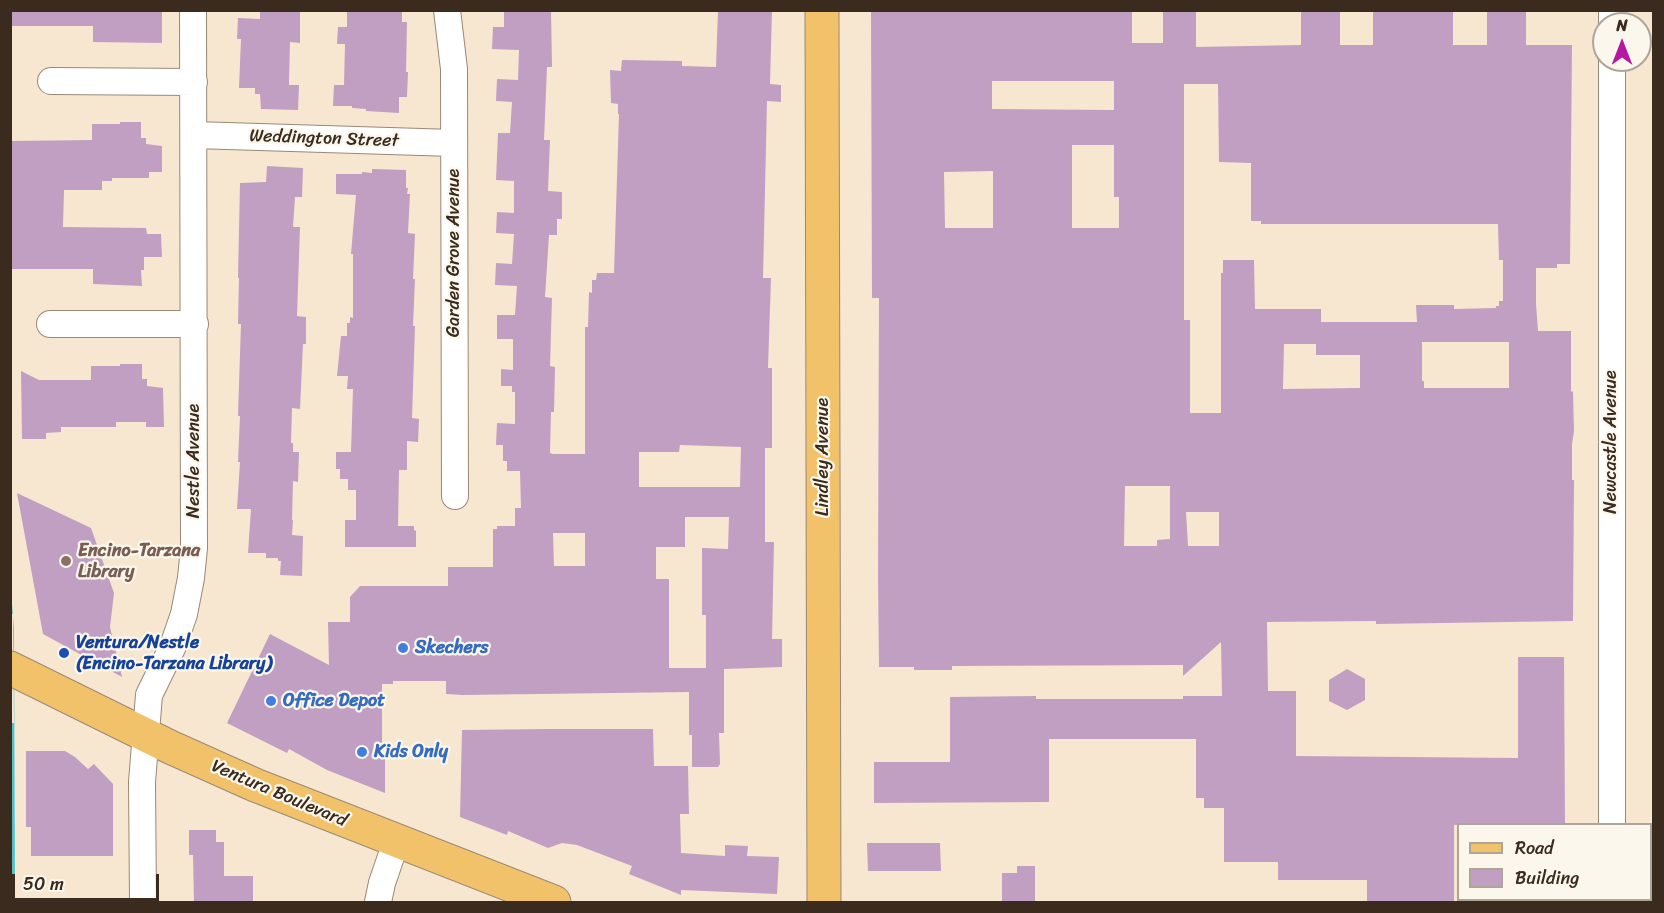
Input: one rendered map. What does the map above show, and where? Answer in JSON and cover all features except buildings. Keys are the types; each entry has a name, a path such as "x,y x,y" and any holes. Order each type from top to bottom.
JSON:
{"main road":[{"name":"Lindley Avenue","path":"822,10 824,903"},
{"name":"Ventura Boulevard","path":"12,669 255,785 554,903"}],"street":[{"name":"Nestle Avenue","path":"143,903 142,782 144,734 149,695 173,646 184,614 194,548 194,10"},
{"name":"Garden Grove Avenue","path":"447,10 454,69 455,496"},
{"name":"Newcastle Avenue","path":"1612,72 1612,823"},
{"path":"51,81 194,82"},
{"name":"Weddington Street","path":"194,135 454,143"},
{"path":"50,324 195,324"},
{"path":"379,902 382,883 396,842"}],"water":[{"path":"10,578 14,629 15,902 10,902"}],"pier":[{"path":"10,614 13,614 14,723 10,723"}],"place":[{"name":"Encino-Tarzana Library","path":"66,561"},
{"name":"Skechers","path":"403,648"},
{"name":"Ventura/Nestle (Encino-Tarzana Library)","path":"64,653"},
{"name":"Office Depot","path":"271,701"},
{"name":"Kids Only","path":"362,752"}]}
